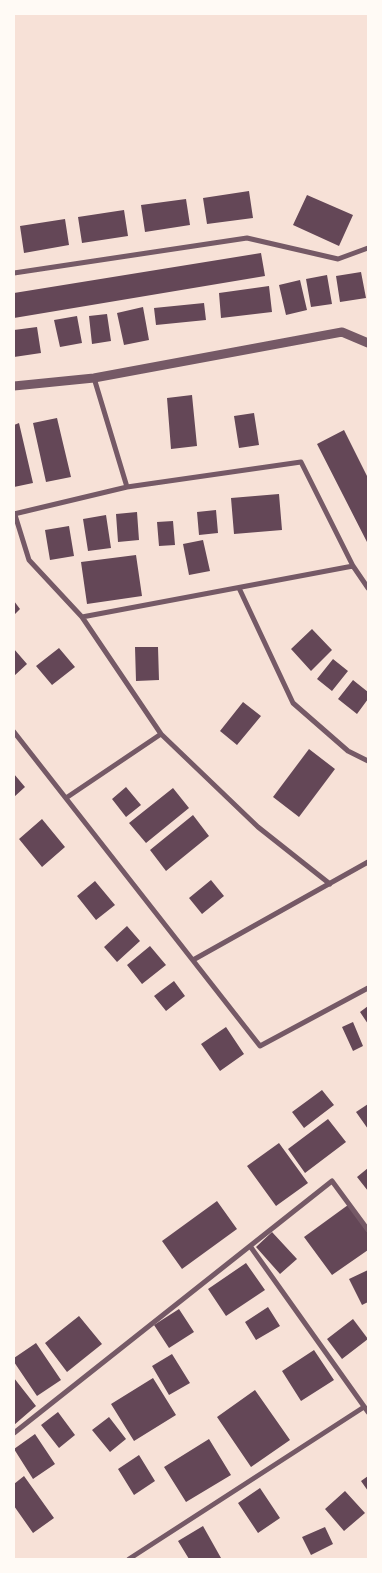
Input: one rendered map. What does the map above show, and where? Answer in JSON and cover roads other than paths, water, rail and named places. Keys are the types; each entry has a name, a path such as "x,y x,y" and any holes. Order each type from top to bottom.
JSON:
{"street":[{"path":"14,273 248,238 338,259 368,248"},
{"path":"14,386 94,378 342,332 368,343"},
{"path":"94,378 127,487"},
{"path":"330,884 258,827 161,734 82,617 29,560 14,514 127,487 301,462 353,566 368,588"},
{"path":"82,617 353,566"},
{"path":"239,588 293,703 348,751 368,761"},
{"path":"14,732 260,1046 368,988"},
{"path":"66,798 161,734"},
{"path":"193,960 368,862"},
{"path":"14,1432 332,1180 368,1230"},
{"path":"250,1246 368,1412"},
{"path":"129,1559 364,1407"}]}
